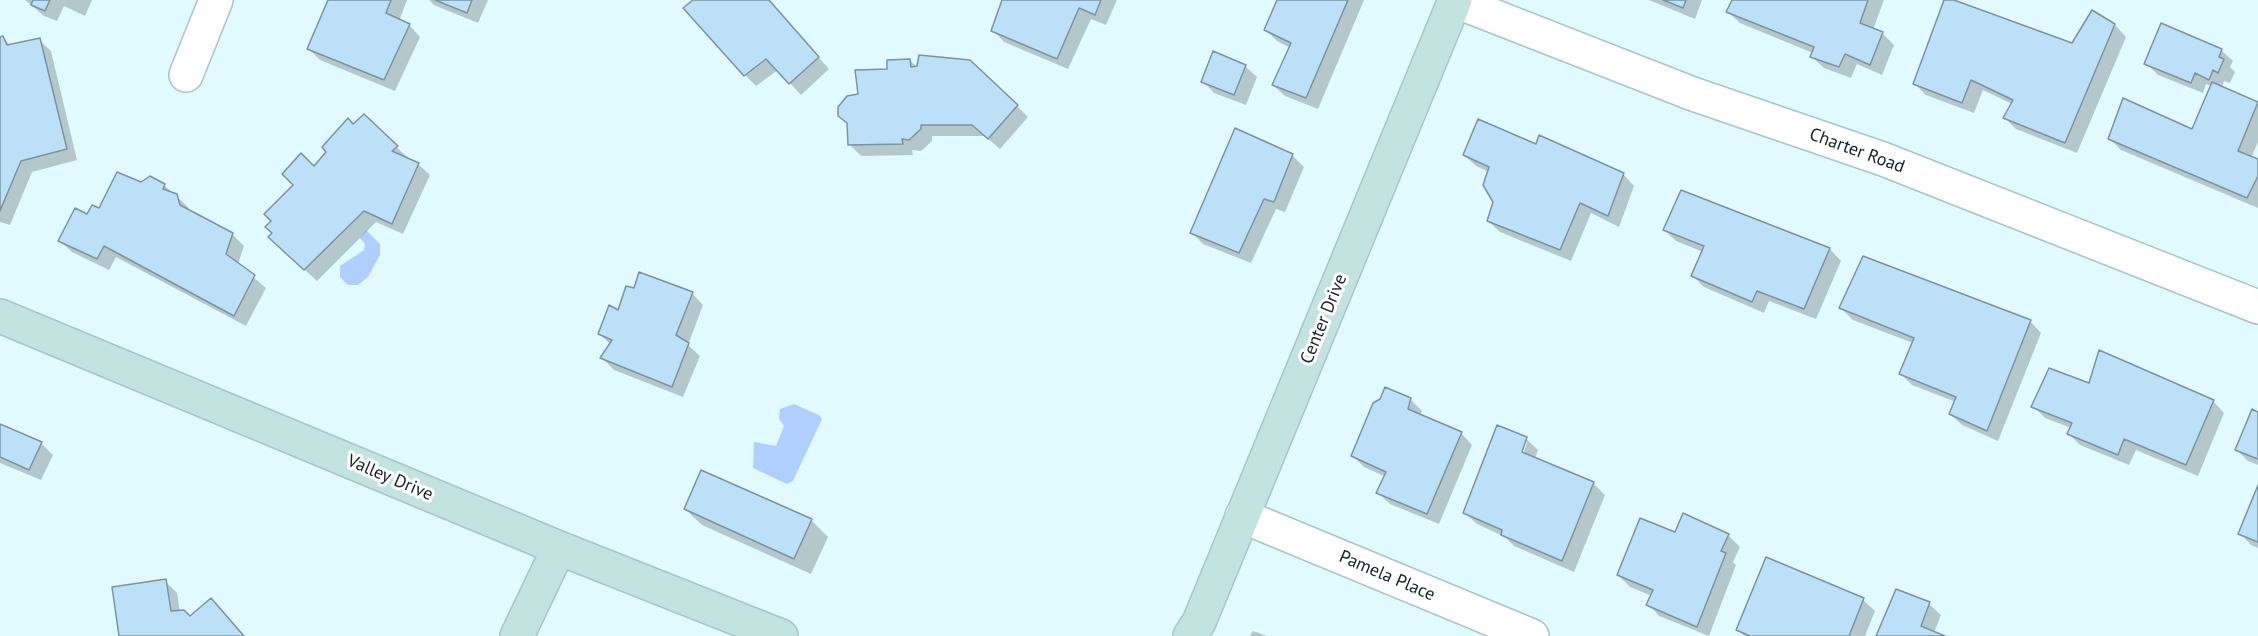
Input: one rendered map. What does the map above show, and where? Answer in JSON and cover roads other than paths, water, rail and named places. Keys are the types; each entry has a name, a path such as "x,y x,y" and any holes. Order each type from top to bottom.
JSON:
{"street":[{"path":"186,75 216,0"},
{"name":"Charter Road","path":"1455,0 1693,94 1882,159 2258,307"},
{"name":"Center Drive","path":"1190,636 1199,622 1455,0"},
{"name":"Valley Drive","path":"0,316 559,548 781,636"},
{"name":"Pamela Place","path":"1242,516 1532,636"},
{"path":"517,636 559,548"}],"water":[{"path":"366,230 380,244 380,255 368,277 358,285 348,285 340,277 340,266 364,250 365,244 360,238"},
{"path":"794,404 819,415 822,419 793,481 787,484 753,468 754,442 776,446 784,426 779,419 780,409"}]}
